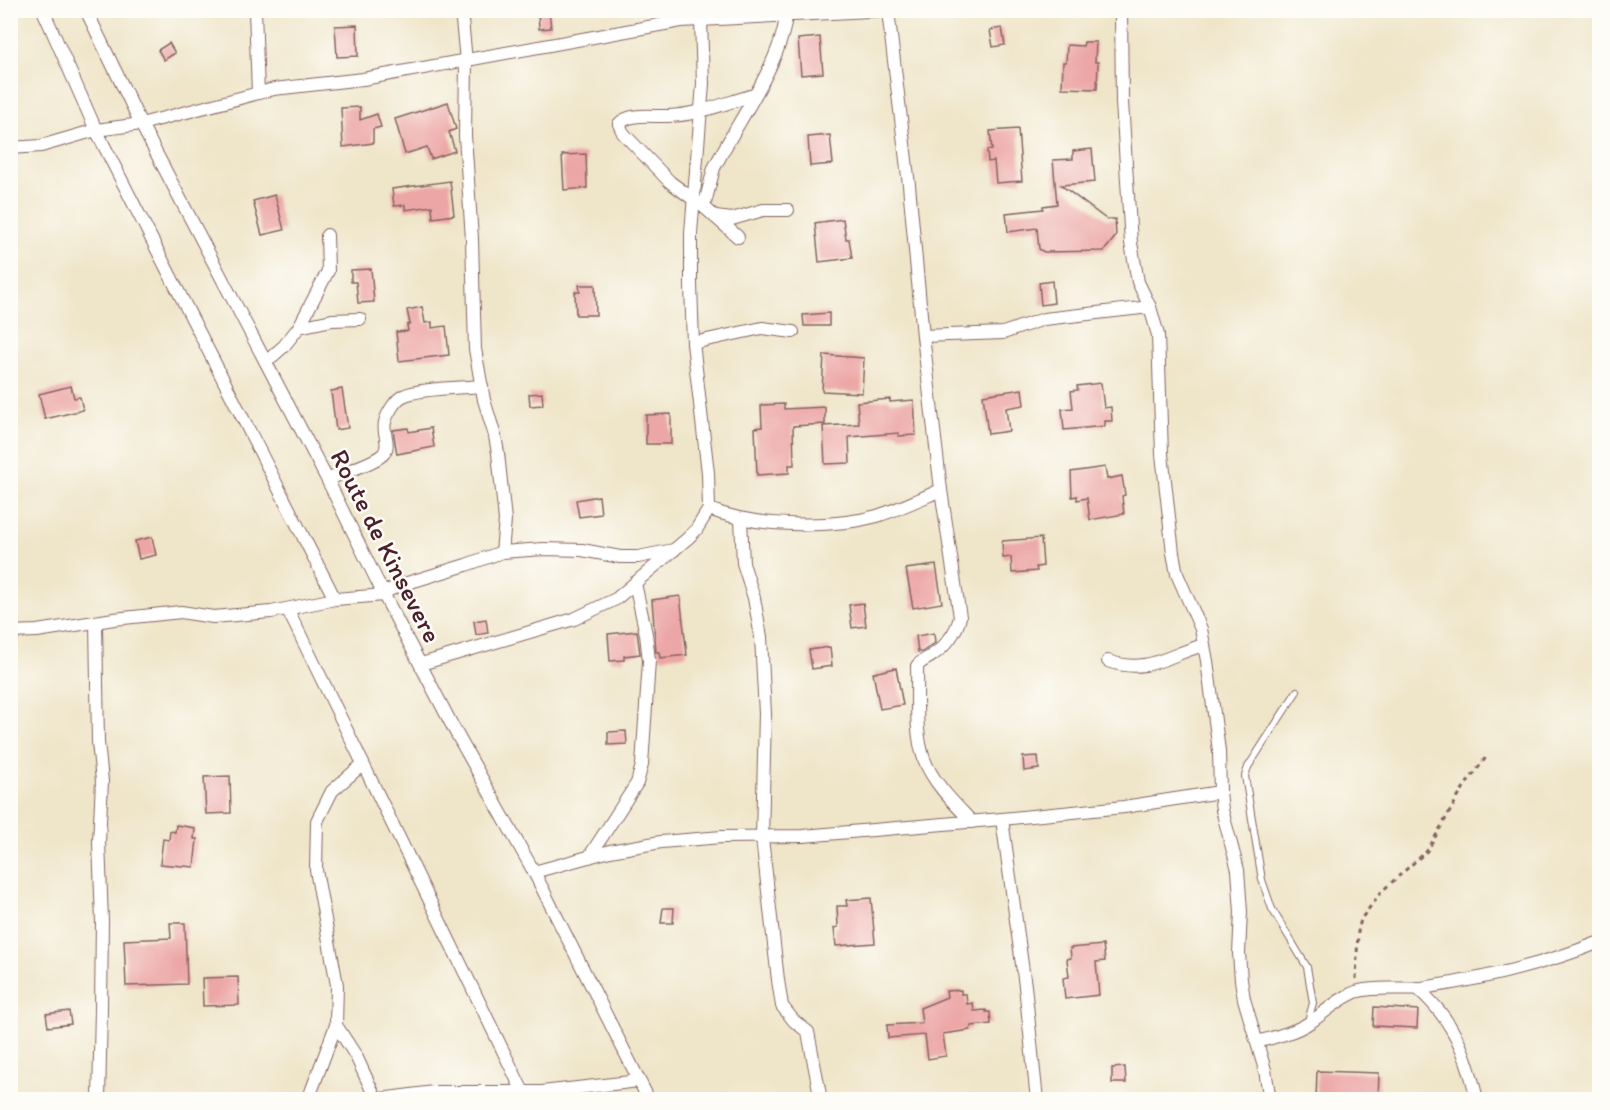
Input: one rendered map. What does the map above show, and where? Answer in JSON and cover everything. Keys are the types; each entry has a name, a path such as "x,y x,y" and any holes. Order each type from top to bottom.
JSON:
{"street":[{"path":"43,10 96,130 335,599"},
{"name":"Route de Kinsevere","path":"86,10 141,124 329,483 384,595 473,764 534,872 649,1100"},
{"path":"255,10 258,93"},
{"path":"461,10 466,62 465,136 472,240 474,329 482,386 498,453 505,520 502,552"},
{"path":"10,148 41,146 96,130 141,124 274,89 363,79 466,62 681,16 701,19 786,13 888,10 941,490 960,617 953,634 934,654 917,666 920,741 923,757 929,770 972,822"},
{"path":"1121,10 1122,102 1131,243 1138,282 1150,307 1158,335 1162,454 1173,553 1177,574 1191,605 1204,645 1218,743 1220,792 1238,870 1241,912 1239,953 1241,980 1270,1100"},
{"path":"704,207 714,168 773,61 786,13"},
{"path":"422,664 574,619 616,599 696,530 709,509 708,473 693,343 691,275 693,199 703,84 701,19"},
{"path":"738,237 660,173 623,133 619,124 630,118 701,112 754,94"},
{"path":"715,217 732,219 763,210 788,210"},
{"path":"266,362 284,346 299,327 328,271 327,235"},
{"path":"923,336 1003,333 1044,320 1150,307"},
{"path":"299,327 332,320 360,319"},
{"path":"693,343 762,328 793,332"},
{"path":"329,483 330,479 344,471 376,460 383,455 387,447 384,426 386,418 403,396 419,392 482,386"},
{"path":"709,509 741,519 780,524 849,521 898,509 941,490"},
{"path":"741,519 743,563 754,598 761,637 765,714 762,838 782,1006 794,1022 808,1032 821,1100"},
{"path":"10,632 37,631 181,612 213,617 288,610 335,599 384,595 389,590 404,584 502,552 582,550 620,557 638,557 675,549"},
{"path":"589,857 637,783 642,765 650,661 635,583"},
{"path":"288,610 525,1096"},
{"path":"96,622 98,742 102,781 99,842 102,921 99,1100"},
{"path":"1108,661 1121,666 1148,666 1204,645"},
{"path":"308,1100 336,1024 337,985 316,870 317,821 332,791 363,764"},
{"path":"534,872 610,851 661,842 722,837 762,838 972,822 1124,807 1220,792"},
{"path":"1002,819 1021,954 1037,1100"},
{"path":"1257,1042 1280,1036 1307,1024 1355,992 1417,988 1496,975 1538,964 1599,942"},
{"path":"1417,988 1434,1003 1462,1047 1477,1100"},
{"path":"336,1024 356,1056 375,1099 434,1092 525,1096 639,1081"}],"lane":[{"path":"1297,691 1248,767 1245,776 1262,880 1272,909 1307,968 1313,1004 1307,1024"}],"path":[{"path":"1355,992 1358,932 1361,919 1382,891 1427,851 1464,787 1487,756"}],"building":[{"path":"538,10 549,10 551,28 539,29"},
{"path":"357,25 358,56 337,57 335,26"},
{"path":"1002,28 1005,45 993,47 990,30"},
{"path":"820,37 823,73 801,75 798,39"},
{"path":"1084,42 1096,42 1097,89 1062,88 1063,62 1066,62 1067,45 1083,46"},
{"path":"169,43 175,53 164,60 158,50"},
{"path":"448,102 456,129 449,132 455,151 431,159 427,147 405,154 395,119"},
{"path":"360,107 360,120 377,114 381,127 373,129 373,143 343,147 341,108"},
{"path":"1018,129 1022,181 996,183 994,161 988,162 987,150 992,150 990,131"},
{"path":"830,135 833,164 810,166 808,137"},
{"path":"1092,149 1095,182 1061,185 1106,219 1115,219 1116,236 1104,251 1044,252 1039,249 1037,228 1008,232 1006,213 1043,209 1043,206 1057,204 1053,160 1073,159 1073,151"},
{"path":"586,154 587,188 564,190 562,155"},
{"path":"450,181 454,215 433,218 432,206 405,210 405,205 394,206 392,189"},
{"path":"275,195 284,230 262,235 253,201"},
{"path":"843,219 852,258 819,262 815,223"},
{"path":"371,269 374,302 358,303 356,282 351,282 351,270"},
{"path":"1052,281 1054,303 1041,305 1039,283"},
{"path":"579,285 595,285 596,315 576,315 575,292 580,292"},
{"path":"422,307 425,323 432,322 432,328 446,326 449,355 399,361 396,332 408,331 407,325 410,324 407,310"},
{"path":"829,313 829,326 804,326 803,315"},
{"path":"824,355 864,358 862,393 822,391"},
{"path":"1101,383 1104,408 1111,407 1112,421 1105,421 1105,426 1064,430 1062,409 1073,408 1071,391 1078,390 1077,386"},
{"path":"71,386 74,398 80,397 83,410 45,419 39,394"},
{"path":"342,389 348,428 336,430 331,391"},
{"path":"1022,389 1024,405 1006,408 1009,431 988,434 983,395"},
{"path":"542,393 543,405 530,406 529,394"},
{"path":"890,399 890,402 914,400 916,435 898,436 899,433 849,437 850,463 825,464 823,426 859,424 857,402"},
{"path":"784,404 784,409 825,407 825,424 793,426 794,465 789,465 789,473 757,475 755,428 762,427 761,405"},
{"path":"671,414 671,444 646,444 646,415"},
{"path":"408,428 409,432 431,428 434,447 397,454 393,430"},
{"path":"1105,467 1107,479 1122,476 1125,495 1122,496 1124,514 1090,520 1087,498 1077,500 1077,496 1072,497 1071,472"},
{"path":"599,496 601,514 579,517 576,500"},
{"path":"152,537 156,555 139,559 135,541"},
{"path":"1041,538 1043,566 1036,567 1037,571 1012,573 1011,557 1003,558 1002,541"},
{"path":"936,565 942,603 913,608 906,569"},
{"path":"680,596 687,655 660,658 659,652 656,652 652,600"},
{"path":"863,603 866,626 852,628 849,605"},
{"path":"486,619 488,633 476,635 474,621"},
{"path":"637,631 640,654 624,656 624,660 610,661 608,634"},
{"path":"934,633 935,643 922,652 918,652 916,636"},
{"path":"830,647 832,666 812,669 809,650"},
{"path":"896,668 903,705 880,709 873,673"},
{"path":"626,731 627,744 608,745 608,732"},
{"path":"1038,756 1039,769 1024,771 1023,757"},
{"path":"230,776 231,813 206,814 204,777"},
{"path":"176,825 195,828 194,839 197,839 194,867 160,864 163,839 169,840 170,831 175,832"},
{"path":"871,898 875,943 836,946 834,928 838,927 837,906 847,906 846,900"},
{"path":"663,908 674,908 673,923 661,923"},
{"path":"170,923 185,923 187,984 126,986 124,940 171,938"},
{"path":"1103,945 1105,961 1096,962 1099,995 1065,999 1063,978 1069,977 1067,959 1071,958 1070,948"},
{"path":"238,977 239,1005 203,1006 202,978"},
{"path":"961,990 961,994 966,994 967,1004 973,1003 974,1011 990,1012 991,1024 971,1026 970,1030 943,1034 946,1056 928,1059 925,1035 888,1038 887,1025 922,1023 920,1008 947,997 946,991"},
{"path":"1374,1007 1418,1010 1417,1028 1373,1026"},
{"path":"69,1011 71,1024 48,1027 46,1014"},
{"path":"1125,1067 1126,1083 1112,1083 1112,1068"},
{"path":"1317,1071 1379,1073 1378,1100 1316,1099"}]}
